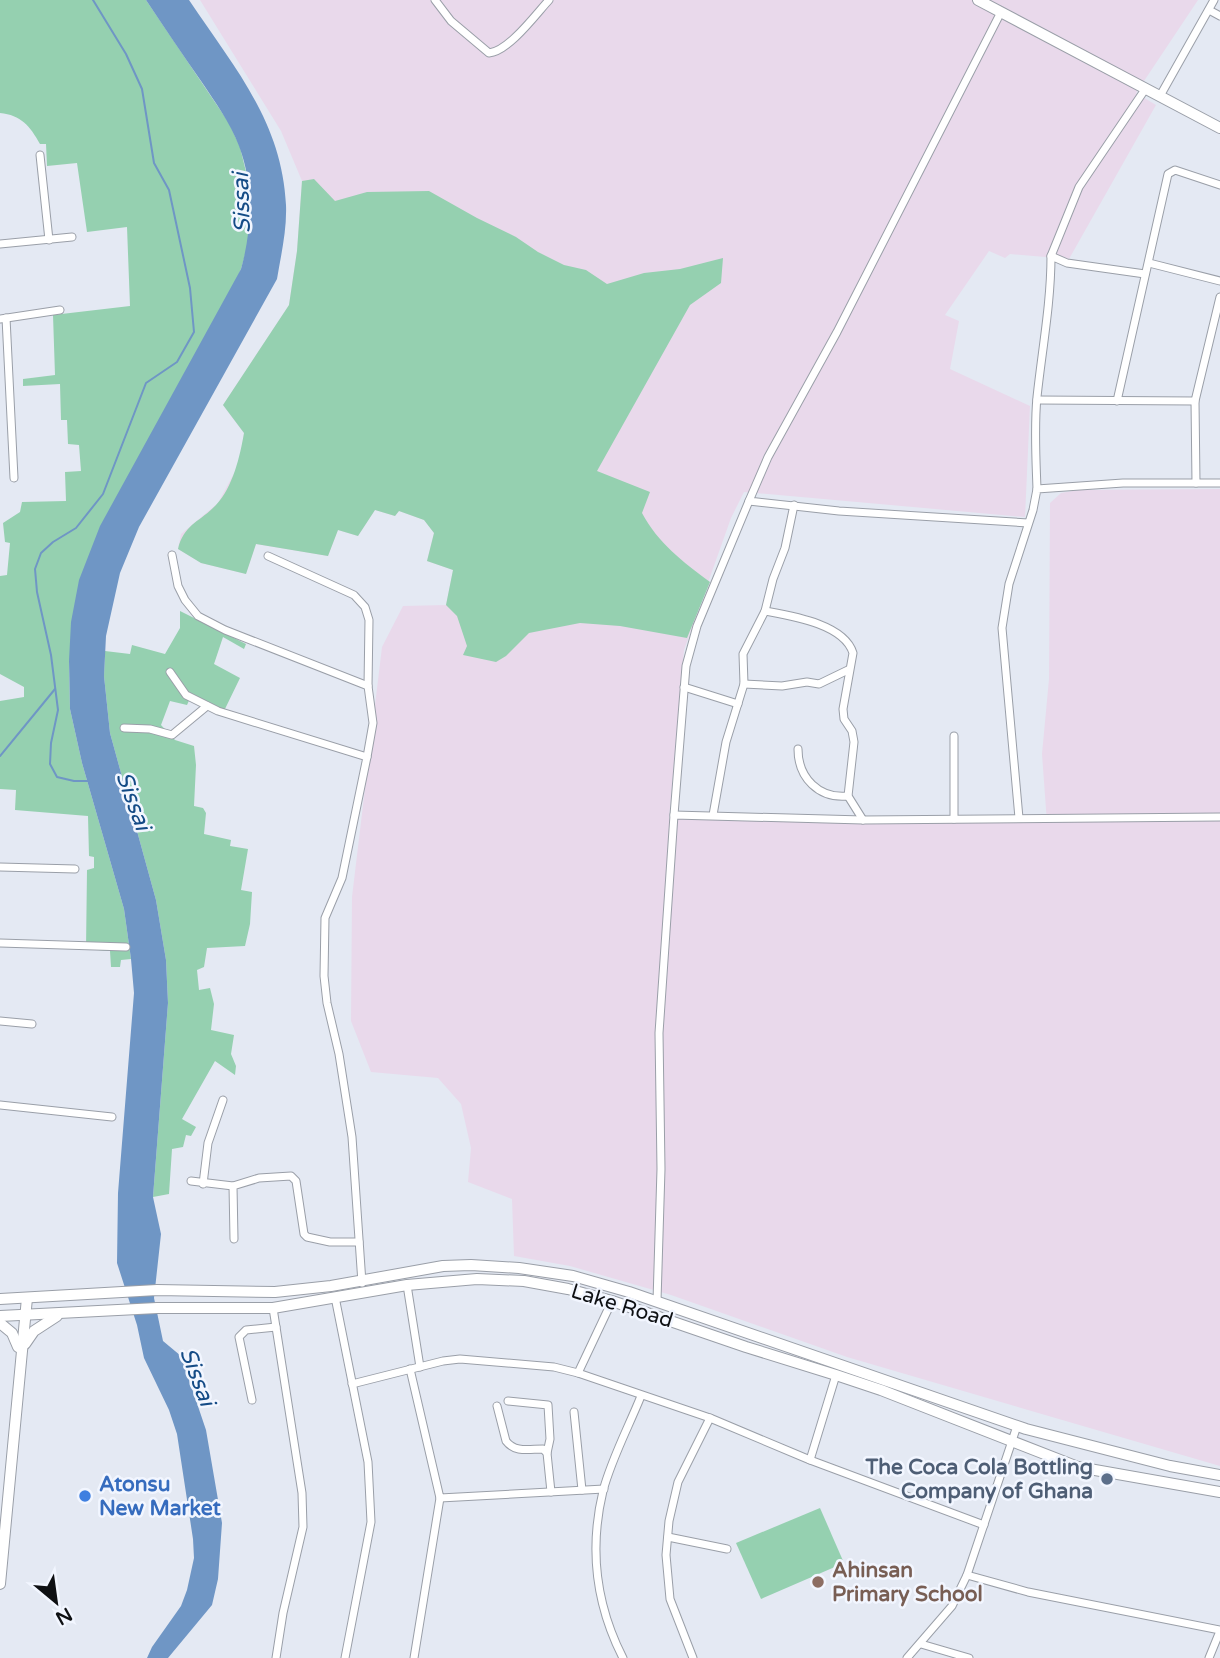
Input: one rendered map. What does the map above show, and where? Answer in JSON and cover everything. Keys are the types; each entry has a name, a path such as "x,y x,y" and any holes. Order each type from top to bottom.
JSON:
{"main road":[{"path":"978,0 1220,128"},
{"name":"Lake Road","path":"0,1316 157,1308 273,1308 335,1297 362,1287 443,1266 507,1267 573,1276 657,1301 751,1336 1017,1426 1170,1466 1220,1475"},
{"name":"Lake Road","path":"0,1299 157,1290 275,1292 477,1279 524,1281 612,1301 836,1375 1077,1467 1220,1492"},
{"path":"0,1584 5,1483 21,1348 23,1298"},
{"path":"21,1348 34,1331 60,1314"},
{"path":"0,1323 12,1333 21,1348"}],"street":[{"path":"435,0 451,21 489,53 496,53 505,47 549,0"},
{"path":"1160,96 1213,0"},
{"path":"1209,10 1220,16"},
{"path":"657,1301 661,1169 659,1033 686,666 697,626 768,457 837,332 1001,12"},
{"path":"1019,818 1002,628 1009,584 1033,510 1037,489 1037,400 1051,279 1051,256 1079,187 1146,88"},
{"path":"40,155 49,240"},
{"path":"1116,401 1170,171 1187,173 1220,185"},
{"path":"0,244 72,237"},
{"path":"1051,256 1067,263 1145,274"},
{"path":"1149,262 1220,281"},
{"path":"1196,483 1195,401 1220,297"},
{"path":"14,478 3,318 60,310"},
{"path":"1037,400 1195,401"},
{"path":"1037,489 1123,483 1220,483"},
{"path":"749,501 839,511 1028,523"},
{"path":"713,816 722,761 744,684 743,654 765,611 785,548 794,505"},
{"path":"172,555 178,586 198,616 225,630 368,686"},
{"path":"268,556 354,595 365,607 369,620 368,686 373,723 341,878 325,918 325,990 349,1108 362,1287"},
{"path":"765,611 796,617 842,635 850,645 853,653 842,709 854,742 848,796 863,820"},
{"path":"744,684 819,684 848,670"},
{"path":"170,672 186,695 207,706 250,723 367,757"},
{"path":"684,687 738,704"},
{"path":"124,729 150,729 172,734 207,706"},
{"path":"954,736 954,819"},
{"path":"798,749 798,761 808,782 831,796 848,796"},
{"path":"674,815 863,820 1220,817"},
{"path":"0,867 75,869"},
{"path":"0,943 126,947"},
{"path":"0,1021 32,1024"},
{"path":"203,1184 208,1143 223,1100"},
{"path":"0,1105 112,1117"},
{"path":"191,1181 233,1186 259,1178 291,1176 296,1181 304,1234 307,1237 330,1242 359,1242"},
{"path":"233,1186 234,1240"},
{"path":"407,1285 420,1367"},
{"path":"335,1297 368,1462 372,1522 345,1658"},
{"path":"578,1373 612,1301"},
{"path":"273,1308 302,1493 303,1527 283,1613 276,1658"},
{"path":"252,1400 239,1337 246,1330 276,1327"},
{"path":"352,1384 460,1359 554,1367 709,1418 810,1460 984,1525"},
{"path":"410,1370 440,1498 414,1658"},
{"path":"810,1460 836,1375"},
{"path":"623,1658 603,1610 596,1573 595,1536 604,1489 641,1396"},
{"path":"508,1401 548,1405 550,1439 547,1453 551,1492"},
{"path":"496,1406 506,1441 510,1445 520,1450 543,1450 547,1453"},
{"path":"573,1412 582,1490"},
{"path":"693,1658 670,1599 666,1555 678,1482 709,1418"},
{"path":"907,1658 952,1606 967,1575 1017,1426"},
{"path":"440,1498 604,1489"},
{"path":"668,1537 727,1549"},
{"path":"967,1575 1028,1592 1220,1630 1209,1658"},
{"path":"921,1644 969,1658"}],"shaded area":[{"path":"200,0 1198,0 1136,93 1156,105 1069,259 1010,254 1005,258 989,251 945,315 959,321 950,369 1030,406 1025,517 744,492 731,518 684,650 669,819 1047,823 1042,754 1049,679 1050,503 1061,493 1078,490 1220,489 1220,1466 847,1357 671,1295 570,1266 514,1256 512,1199 468,1182 471,1148 461,1104 438,1078 371,1072 351,1021 352,897 382,647 403,606 446,605 453,570 427,561 434,533 424,520 399,511 395,516 375,510 358,536 338,530 328,556 256,544 246,574 201,563 178,549 181,534 218,503 239,464 244,433 223,405 289,305 297,251 302,181 281,131"}],"green space":[{"path":"0,0 146,0 229,123 240,147 247,176 249,241 241,269 69,661 70,709 82,763 124,909 131,959 121,960 120,967 111,967 110,951 86,949 87,870 94,868 94,857 89,856 88,816 15,810 16,790 0,789 0,701 24,697 24,687 0,674 0,576 7,575 10,543 5,542 3,523 20,512 22,502 66,501 65,472 81,471 79,445 68,444 67,420 61,420 60,384 23,386 23,379 55,375 53,315 130,306 127,227 87,232 77,163 47,166 46,144 40,144 19,119 0,113"},
{"path":"314,179 335,201 367,192 429,191 516,237 538,252 564,265 586,270 607,284 644,273 680,269 723,258 721,283 690,305 597,471 650,492 642,513 648,524 672,551 710,582 687,638 620,626 580,623 529,633 496,662 463,655 467,646 457,616 446,605 453,570 427,561 434,533 424,520 399,511 395,516 375,510 358,536 338,530 328,556 256,544 246,574 201,563 178,549 188,529 222,498 235,471 244,433 223,405 289,305 297,251 302,181"},
{"path":"180,611 246,644 244,649 223,637 214,664 240,678 224,711 206,704 192,694 187,705 170,701 161,725 175,740 194,746 194,806 203,808 206,813 204,834 231,840 230,846 248,849 241,890 252,892 250,924 245,946 207,948 204,967 197,970 199,990 210,988 214,1004 211,1030 234,1035 231,1054 236,1066 235,1075 215,1061 182,1119 196,1127 191,1136 186,1135 183,1147 172,1149 169,1194 153,1197 168,1003 166,960 156,900 110,733 104,676 105,651 130,654 132,645 165,654 180,628"},
{"path":"820,1508 844,1563 761,1599 736,1543"}],"water":[{"path":"146,0 189,0 222,48 265,121 282,175 286,205 285,233 277,279 139,527 120,573 106,636 104,676 110,733 156,900 166,960 168,1003 153,1197 161,1234 154,1298 163,1341 181,1356 206,1430 222,1523 218,1579 212,1605 168,1658 147,1658 181,1606 194,1558 193,1539 177,1434 169,1410 144,1358 137,1325 117,1263 118,1193 134,993 124,909 82,763 70,709 71,622 79,580 100,526 241,269 250,208 244,161 231,129"}],"waterway":[{"path":"88,781 57,777 50,764 58,710 35,569 41,553 76,528 103,494 146,383 177,362 194,332 190,288 169,190 154,163 142,89 126,54 93,0"},
{"path":"0,756 55,689"}],"place":[{"name":"The Coca Cola Bottling Company of Ghana","path":"1107,1479"},
{"name":"Atonsu New Market","path":"85,1496"},
{"name":"Ahinsan Primary School","path":"818,1582"}],"water label":[{"name":"Sissai","path":"242,203"},
{"name":"Sissai","path":"133,801"},
{"name":"Sissai","path":"197,1377"}]}
